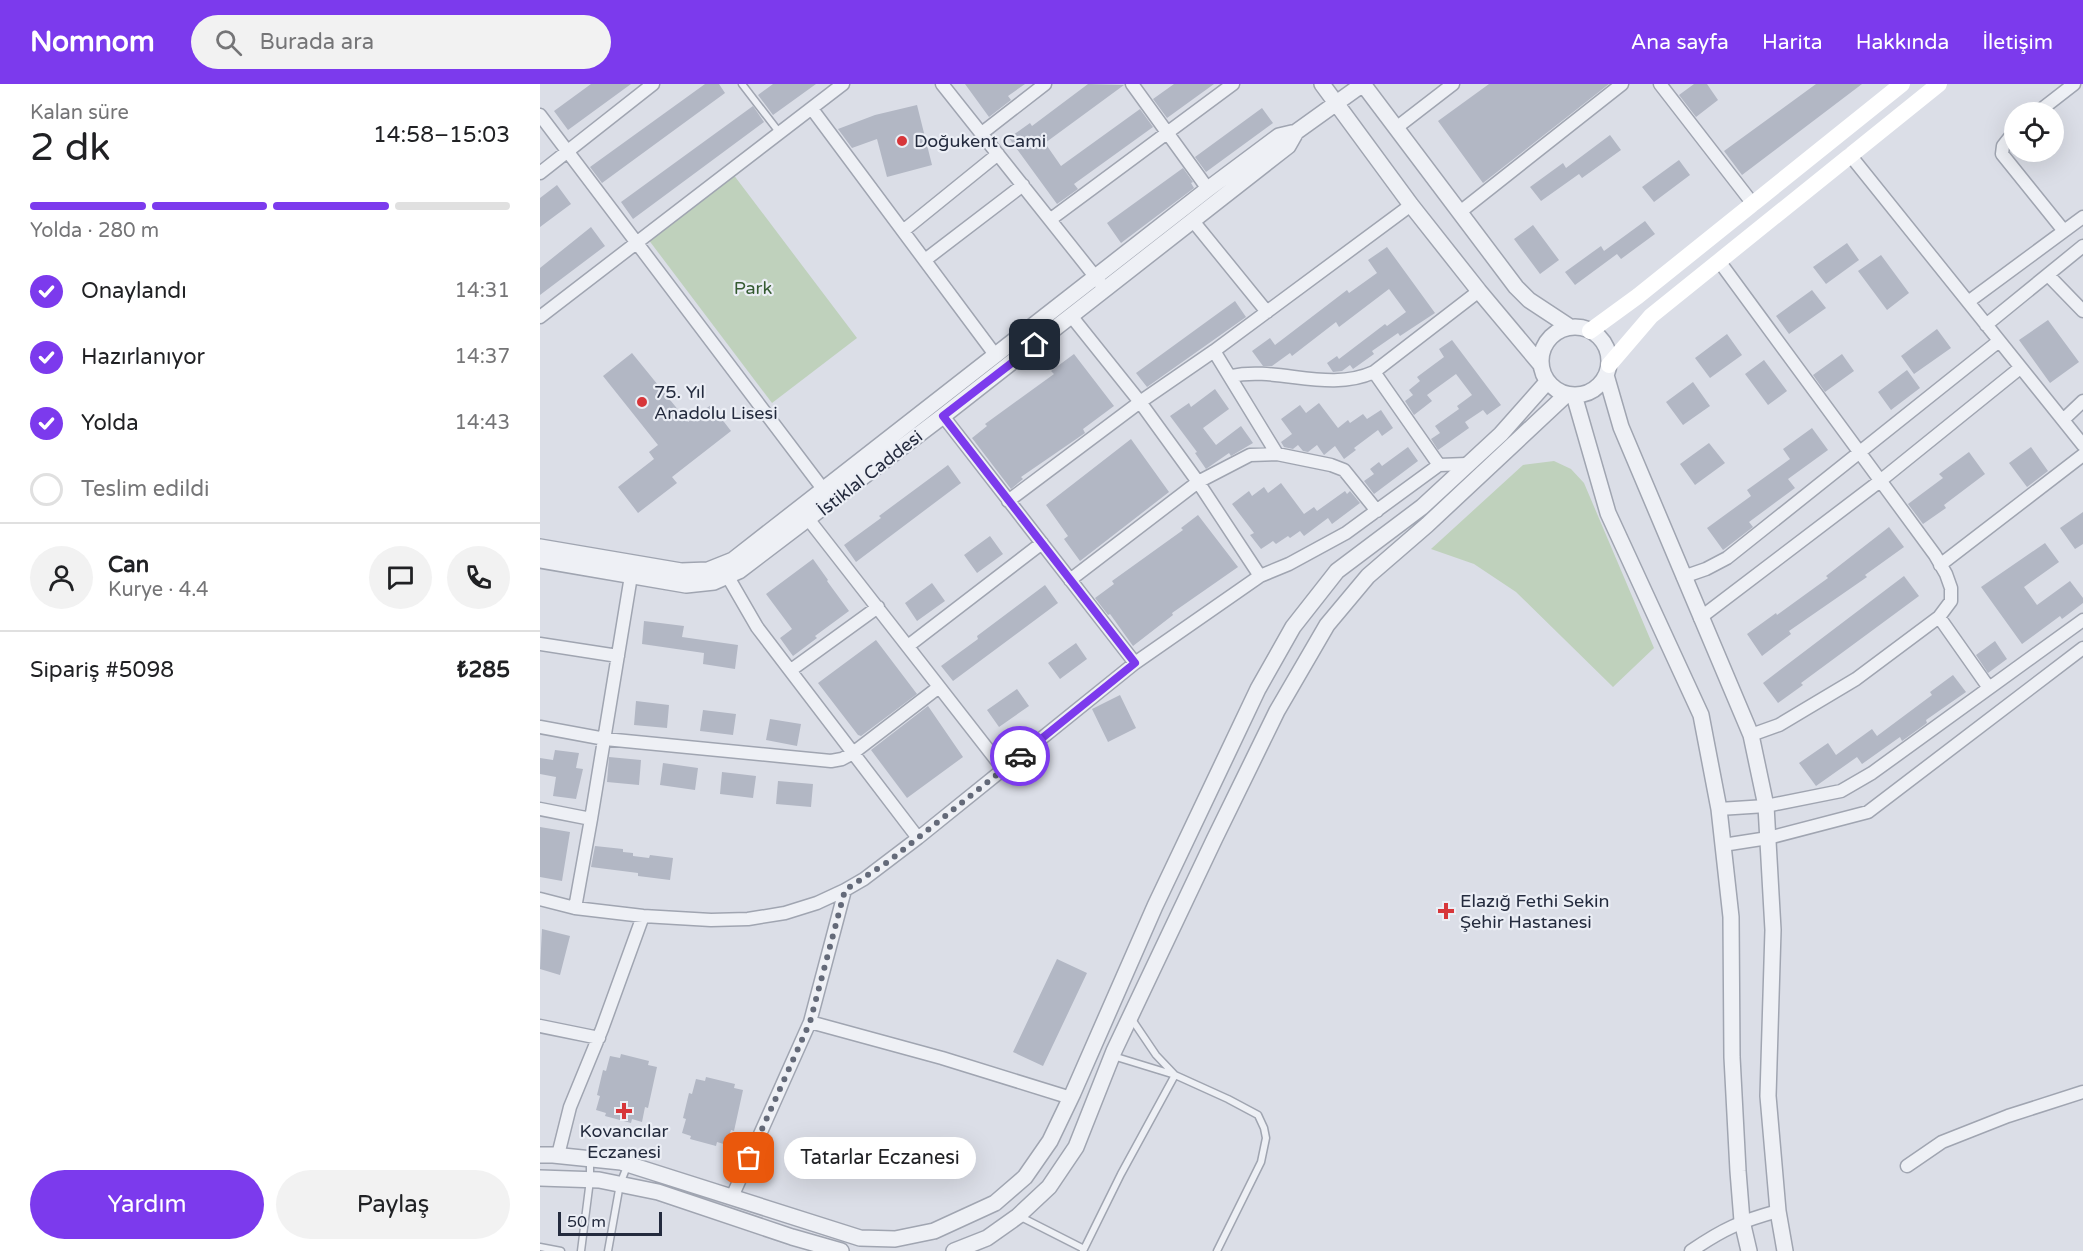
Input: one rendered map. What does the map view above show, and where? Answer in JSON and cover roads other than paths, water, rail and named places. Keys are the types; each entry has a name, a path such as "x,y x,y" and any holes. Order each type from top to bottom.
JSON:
{"main road":[{"path":"1590,331 1638,296 1902,84"},
{"path":"1608,370 1651,316 1939,84"}],"street":[{"path":"540,173 653,84"},
{"path":"540,317 843,84"},
{"path":"942,84 1101,284"},
{"path":"982,134 1045,84"},
{"path":"1132,84 1208,189"},
{"path":"1051,219 1233,84"},
{"path":"1322,84 1411,205 1541,365 1547,382 1554,389 1570,395 1584,394 1601,383 1608,370"},
{"path":"1363,84 1516,287 1529,300 1570,327"},
{"name":"İstiklal Caddesi","path":"540,547 681,572 724,571 752,563 1072,317 1101,284 1208,189 1279,136 1296,132 1363,84"},
{"path":"1396,128 1453,84"},
{"path":"1460,212 1622,84"},
{"path":"1660,84 1753,204"},
{"path":"2051,102 2074,84"},
{"path":"812,109 996,356"},
{"path":"540,115 824,489"},
{"name":"İstiklal Caddesi","path":"540,560 686,585 702,585 724,571 743,553 996,356 1193,221 1288,146 1296,132"},
{"path":"903,231 998,154"},
{"path":"1850,155 2083,446"},
{"path":"2008,162 2064,231"},
{"path":"925,260 1023,185"},
{"path":"1008,501 1411,205"},
{"path":"1968,302 2083,217"},
{"path":"1193,221 1267,312"},
{"path":"1986,325 2083,246"},
{"path":"1719,261 1940,565 1951,588 1951,601 1939,617 1856,679 1779,725 1751,735"},
{"path":"2048,275 2083,311"},
{"path":"1231,376 1247,374 1352,380 1374,372 1479,291"},
{"path":"1072,317 1140,402 1198,482 1260,576"},
{"path":"1541,365 1544,345 1551,337 1570,327 1581,327 1590,331 1605,345 1608,354 1608,370 1621,427 1751,735 1766,806 1773,930 1768,1096 1778,1211 1785,1251"},
{"path":"1683,577 1727,558 1999,341"},
{"path":"1214,351 1277,454"},
{"path":"1700,618 1880,481 2020,368"},
{"path":"1374,372 1439,465"},
{"path":"540,1155 558,1155 628,1164 860,1238 896,1239 934,1231 995,1203 1025,1177 1050,1140 1071,1098 1155,906 1258,689 1293,627 1337,571 1422,507 1501,434 1547,382"},
{"path":"1570,395 1608,513 1701,715 1719,809 1731,917 1732,1057 1742,1221 1749,1251"},
{"path":"954,1251 987,1238 1018,1216 1048,1187 1076,1147 1112,1056 1214,840 1277,711 1327,625 1368,576 1570,395"},
{"path":"2063,420 2083,401"},
{"path":"943,416 1135,663"},
{"path":"1070,580 1198,482 1250,455 1277,454 1339,467 1344,470 1377,511"},
{"path":"1940,565 2083,456"},
{"path":"540,899 574,908 643,916 711,920 747,919 785,913 817,903 845,890 864,879 918,838 1135,663 1260,576 1318,549 1377,511 1439,465 1467,464"},
{"path":"809,520 1004,770"},
{"path":"908,646 1042,543"},
{"path":"724,571 757,627 918,838"},
{"path":"574,908 605,739 631,576"},
{"path":"791,670 878,608"},
{"path":"1939,617 1989,688"},
{"path":"1719,809 1766,806 1841,791 1872,773 2083,620"},
{"path":"540,644 618,656"},
{"path":"1723,845 1768,838 1868,812 2083,648"},
{"path":"540,727 605,739 820,761 842,759 939,687"},
{"path":"540,809 591,819"},
{"path":"732,1197 810,1022 845,890"},
{"path":"558,1155 570,1107 599,1038 643,916"},
{"path":"810,1022 942,1058 1071,1098"},
{"path":"540,1026 599,1038"},
{"path":"1907,1166 1942,1142 2008,1116 2083,1092"},
{"path":"540,1178 590,1180 658,1192 841,1251"},
{"path":"1691,1251 1742,1221 1778,1211"}],"lane":[{"path":"742,84 779,132"},
{"path":"1130,1017 1156,1055 1175,1075"},
{"path":"1112,1056 1175,1075 1258,1115 1266,1138 1261,1162 1217,1251"},
{"path":"1018,1216 1084,1250 1121,1174 1175,1075"},
{"path":"581,1251 590,1180 590,1159"},
{"path":"608,1251 620,1184 628,1164"},
{"path":"540,1247 561,1251"}],"place":[{"name":"Doğukent Cami","path":"902,141"},
{"name":"75. Yıl Anadolu Lisesi","path":"642,402"},
{"name":"Elazığ Fethi Sekin Şehir Hastanesi","path":"1446,911"},
{"name":"Kovancılar Eczanesi","path":"624,1111"},
{"name":"Tatarlar Eczanesi","path":"749,1158"}],"park label":[{"name":"Park","path":"753,288"}]}
